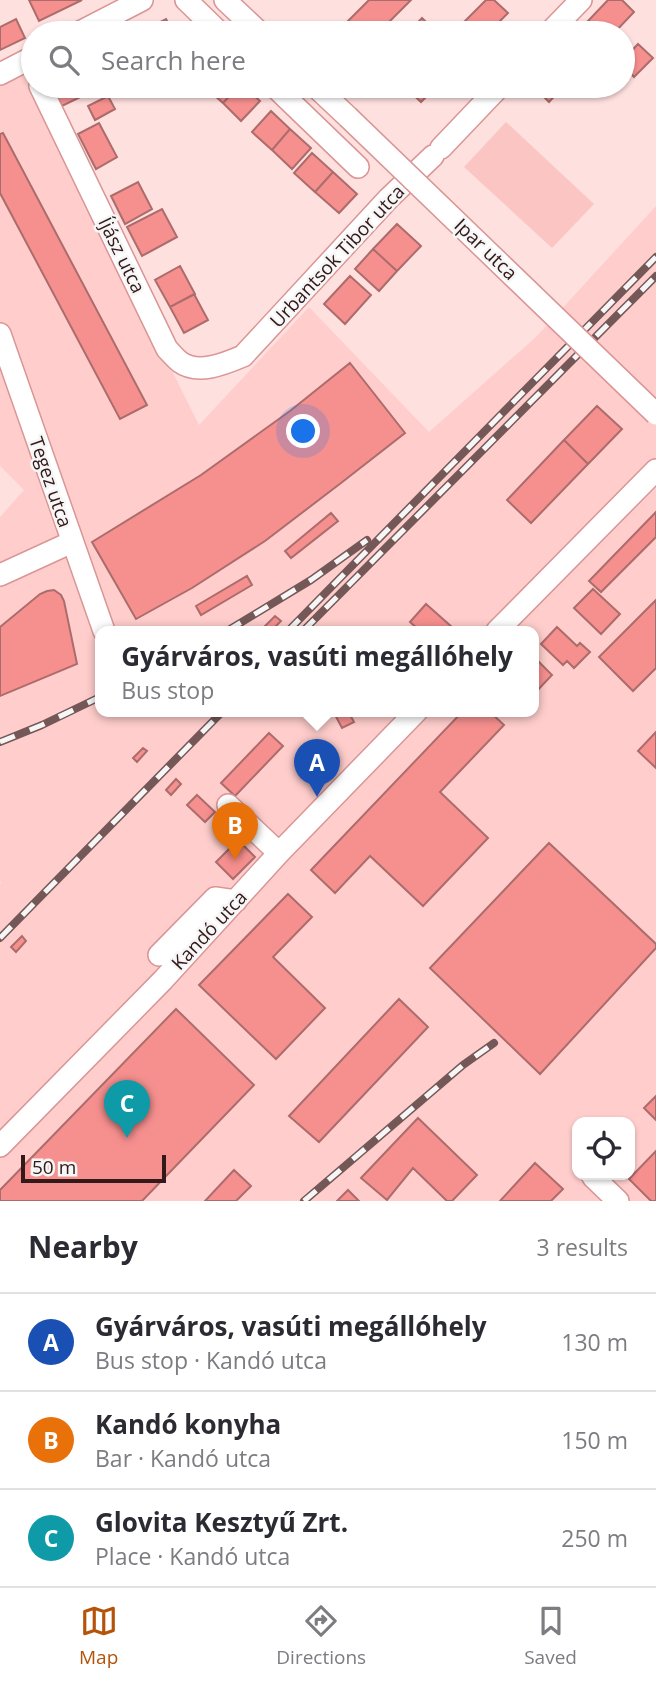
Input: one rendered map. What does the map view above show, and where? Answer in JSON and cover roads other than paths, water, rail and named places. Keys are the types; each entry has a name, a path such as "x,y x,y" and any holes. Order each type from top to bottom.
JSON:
{"street":[{"path":"101,21 142,0"},
{"path":"186,0 208,21"},
{"path":"225,0 247,21"},
{"path":"561,21 581,0"},
{"path":"0,74 21,67"},
{"name":"Íjász utca","path":"46,98 167,349 182,364 196,367 212,367 243,356"},
{"path":"286,98 358,167"},
{"name":"Ipar utca","path":"328,98 656,414"},
{"name":"Urbantsok Tibor utca","path":"243,356 389,198 489,98"},
{"name":"Tegez utca","path":"0,334 102,626"},
{"path":"502,626 656,470"},
{"path":"0,575 72,542"},
{"name":"Kandó utca","path":"0,1146 163,980 279,853 411,717"},
{"path":"228,805 279,853"},
{"path":"159,955 215,898 236,901"},
{"path":"596,1180 618,1201"}],"railway":[{"path":"293,626 656,257"},
{"path":"308,626 656,276"},
{"path":"235,626 311,580 367,540"},
{"path":"0,742 95,699"},
{"path":"0,938 217,717"},
{"path":"304,1201 463,1065 494,1043"}],"place":[{"name":"Gyárváros, vasúti megállóhely","path":"317,797"},
{"name":"Kandó konyha","path":"235,860"},
{"name":"Glovita Kesztyű Zrt.","path":"127,1138"}]}
